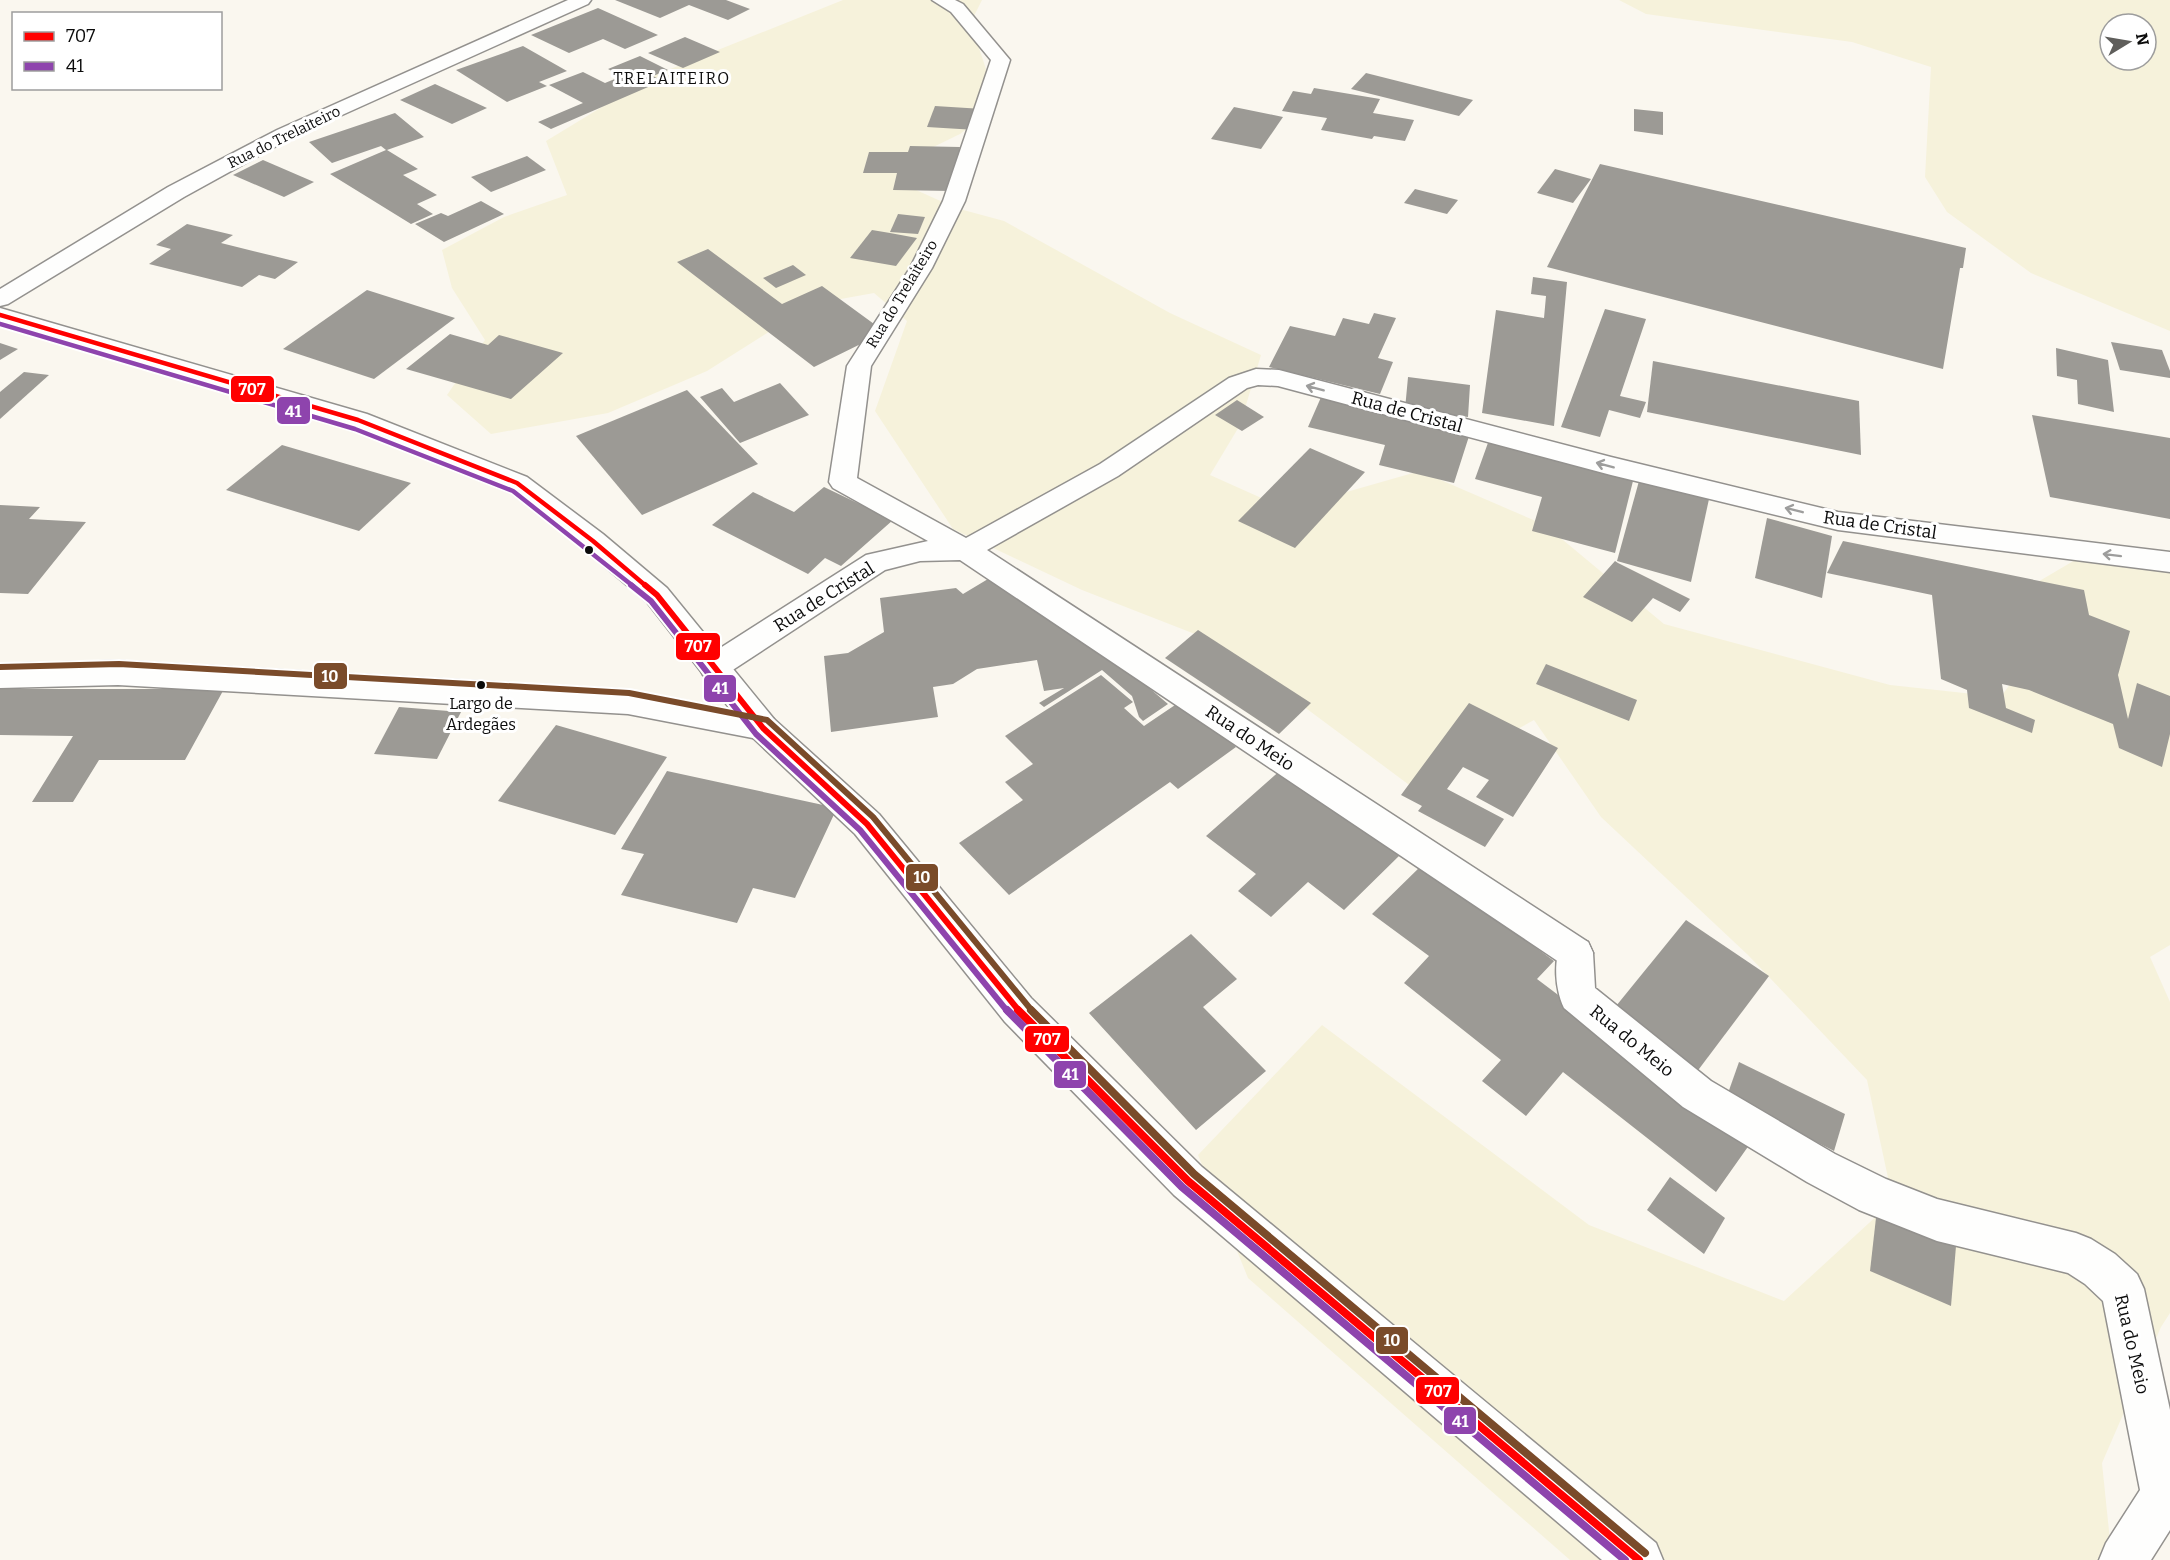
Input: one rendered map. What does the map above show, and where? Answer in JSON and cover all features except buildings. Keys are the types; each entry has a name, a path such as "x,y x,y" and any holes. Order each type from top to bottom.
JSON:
{"street":[{"name":"Rua do Trelaiteiro","path":"0,299 176,192 284,134 582,0"},
{"name":"Rua do Trelaiteiro","path":"941,0 957,8 1001,60 954,201 921,268 859,366 843,482 966,549"},
{"path":"0,315 358,420 517,483 657,595 763,728 867,824 1018,1010 1188,1180 1639,1560"},
{"name":"Rua de Cristal","path":"714,667 876,562 920,551 966,549 1109,470 1238,383 1256,377 1279,378 1611,466 1838,521 2170,562"},
{"name":"Rua do Meio","path":"966,549 1575,953 1576,996 1697,1094 1821,1168 1874,1195 1937,1220 2076,1254 2100,1269 2121,1289 2165,1495 2123,1560"},
{"path":"0,676 118,673 628,702 763,728"}],"shaded area":[{"path":"843,0 982,0 974,16 979,48 998,105 960,134 917,155 905,185 956,208 1004,221 1170,313 1261,355 1240,425 1210,475 1275,504 1329,497 1420,471 1545,525 1664,624 1890,685 2001,697 2034,650 2036,583 2087,553 2170,565 2170,945 2150,957 2170,1002 2170,1313 2161,1327 2102,1463 2112,1560 1570,1560 1248,1278 1198,1155 1322,1025 1589,1225 1784,1301 1893,1201 1867,1080 1748,955 1601,817 1534,720 1412,787 1218,643 1082,590 953,529 875,411 907,321 874,293 813,304 707,371 608,413 491,434 447,395 485,340 452,288 442,250 504,217 567,195 546,141 653,76"},
{"path":"1619,0 2170,0 2170,331 2031,273 1947,212 1925,177 1931,67 1852,42 1646,14"}],"transit line":[{"name":"707","path":"0,315 358,420 517,483 593,541 657,595 763,728 867,824 1018,1010 1188,1181 1639,1560"},
{"name":"41","path":"0,324 355,429 513,491 651,601 756,734 860,830 1012,1016 1182,1187 1625,1560"},
{"name":"10","path":"0,667 119,664 629,693 767,720 873,817 1025,1004 1194,1174 1645,1553"}],"place":[{"name":"Largo de Ardegães","path":"481,685"}],"district":[{"name":"TRELAITEIRO","path":"672,78"}]}
